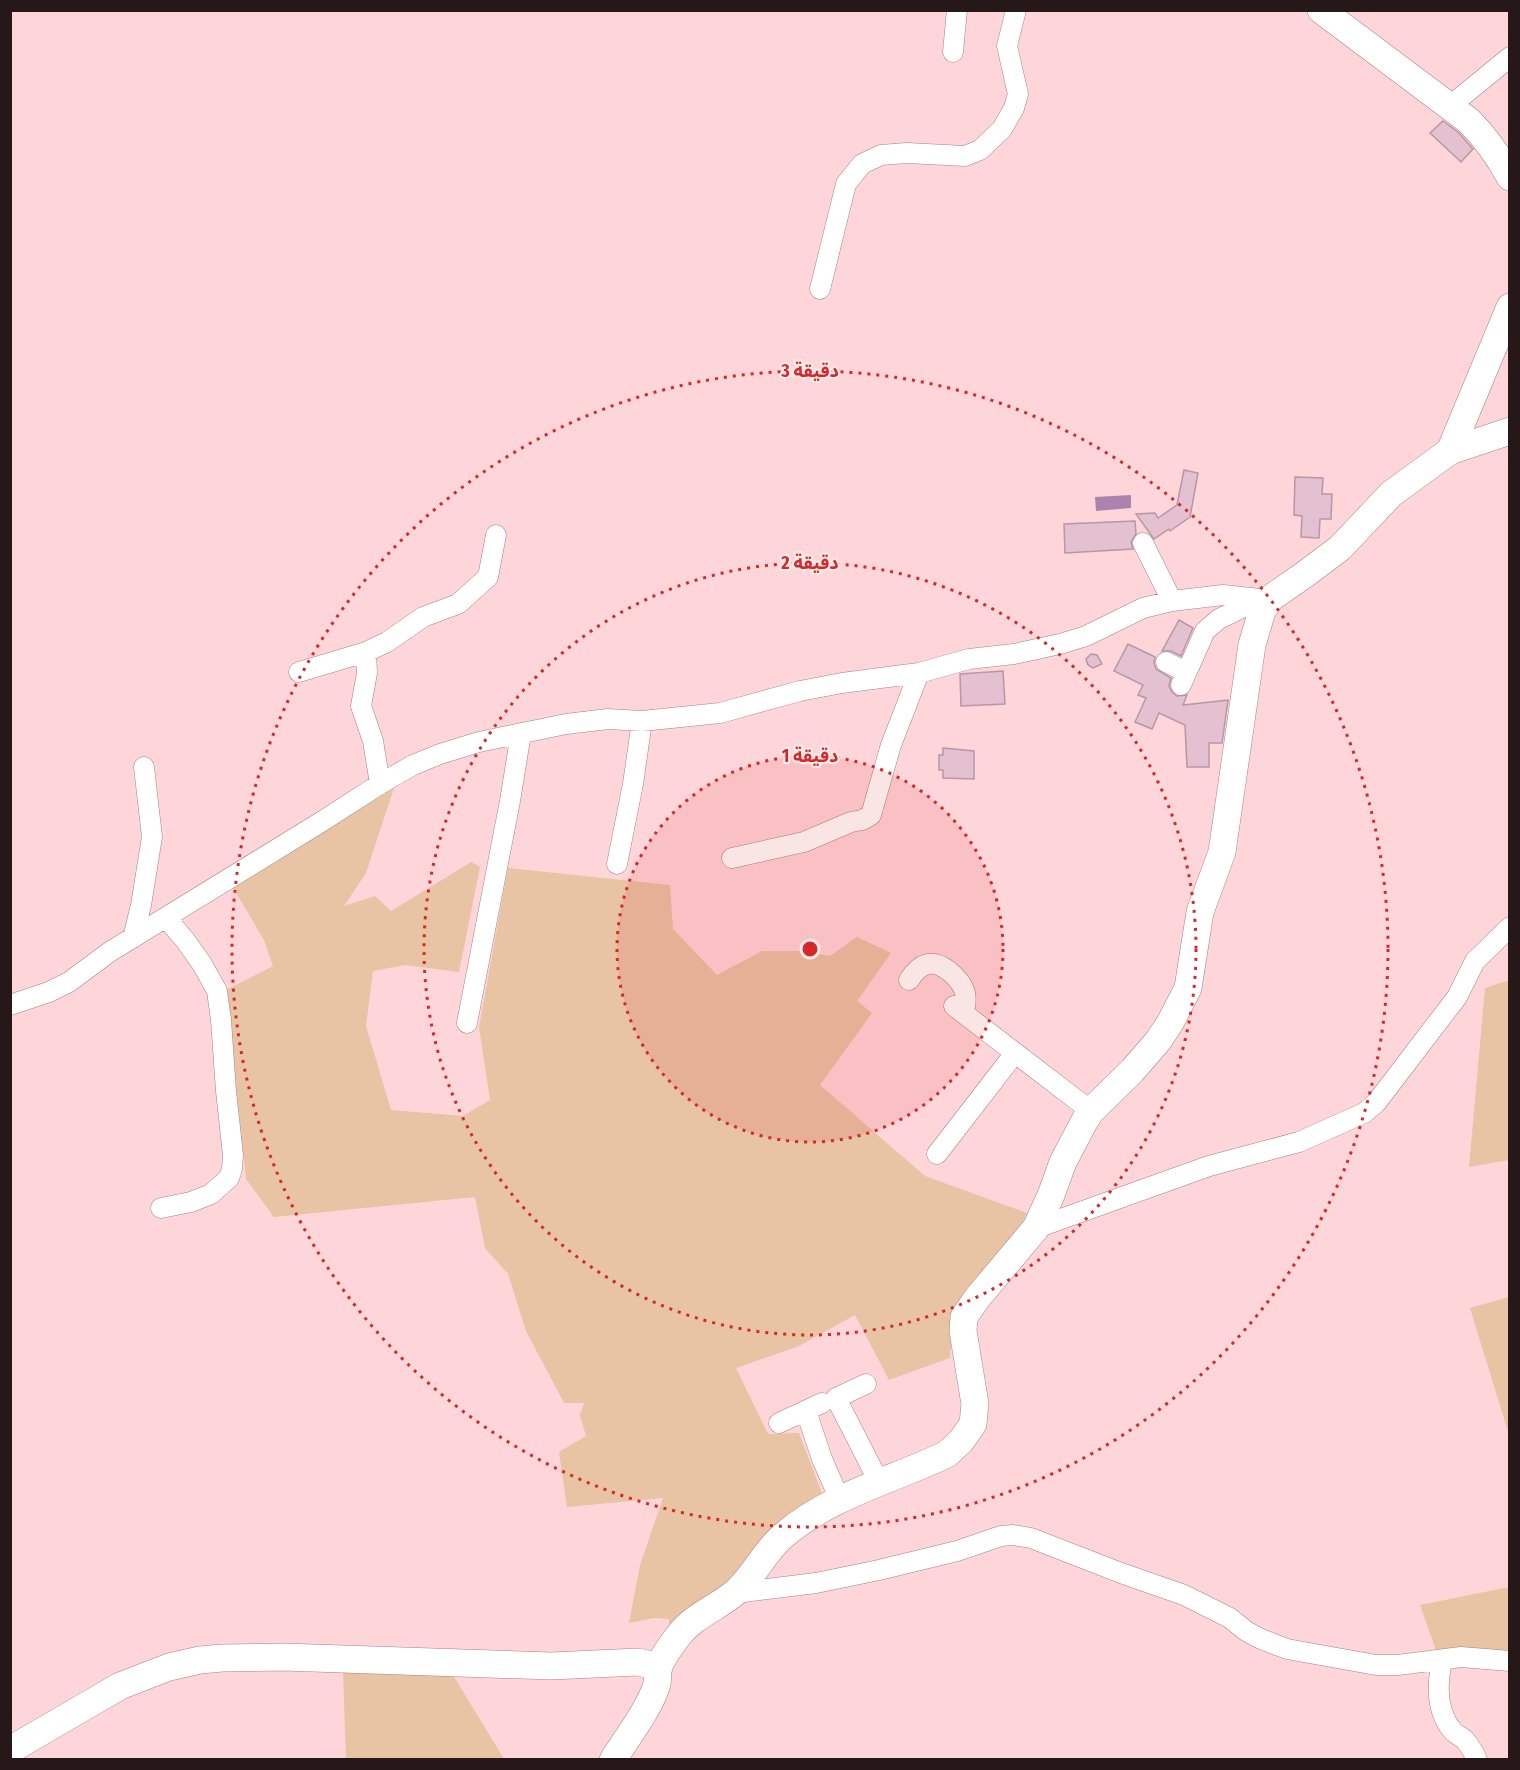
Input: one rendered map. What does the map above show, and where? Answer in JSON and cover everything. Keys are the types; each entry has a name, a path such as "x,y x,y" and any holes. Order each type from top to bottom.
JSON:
{"street":[{"path":"953,52 957,10"},
{"path":"820,289 846,184 862,164 881,156 907,153 965,156 980,150 1002,129 1014,108 1018,94 1007,46 1016,10"},
{"path":"1321,10 1469,121 1499,157 1509,177"},
{"path":"1450,106 1509,57"},
{"path":"1450,451 1509,307"},
{"path":"1166,662 1183,679 1205,631 1219,619 1265,598 1304,575 1340,548 1391,494 1450,451 1509,431"},
{"path":"299,672 366,651 387,642 423,617 458,604 488,577 496,536"},
{"path":"1143,543 1172,601"},
{"path":"10,1005 49,992 69,982 133,938 380,784 413,765 440,754 479,742 566,724 608,719 642,721 720,713 800,691 919,673 969,660 1014,654 1086,636 1143,608 1172,601 1223,595 1265,598"},
{"path":"613,1760 648,1703 657,1684 659,1667 680,1634 690,1624 735,1593 784,1535 840,1500 947,1454 961,1441 973,1424 975,1404 963,1331 964,1317 1036,1228 1063,1162 1091,1111 1132,1071 1158,1041 1188,988 1200,912 1222,852 1252,645 1265,598"},
{"path":"366,651 367,674 361,706 373,741 380,784"},
{"path":"732,858 804,842 871,815 891,745 919,673"},
{"path":"617,864 633,784 642,721"},
{"path":"467,1023 521,733"},
{"path":"133,938 152,837 144,767"},
{"path":"161,1208 191,1202 216,1190 229,1178 233,1155 217,991 202,964 166,918"},
{"path":"1036,1228 1209,1166 1299,1142 1364,1113 1376,1102 1457,997 1475,961 1509,927"},
{"path":"909,980 915,971 925,964 942,966 963,985 967,999 958,1010 1091,1111"},
{"path":"937,1154 1015,1053"},
{"path":"866,1384 836,1398 879,1482"},
{"path":"779,1423 814,1407 822,1459 840,1500"},
{"path":"735,1593 816,1582 879,1570 957,1551 1001,1536 1013,1535 1031,1538 1184,1595 1230,1618 1261,1639 1287,1649 1376,1665 1398,1665 1461,1658 1509,1660"},
{"path":"10,1750 120,1686 169,1666 200,1660 283,1657 551,1666 638,1662 659,1667"},
{"path":"1442,1661 1438,1679 1439,1698 1445,1717 1452,1730 1464,1739 1477,1760"}],"shaded area":[{"path":"1131,495 1131,508 1096,511 1095,497"},
{"path":"394,788 366,873 344,906 375,896 391,911 471,862 480,867 459,972 405,965 373,971 366,1026 391,1110 463,1116 490,1100 479,1027 508,868 670,885 673,929 717,975 762,951 801,951 830,956 857,937 891,953 857,1001 872,1013 820,1085 925,1176 1027,1213 1016,1237 953,1317 950,1358 889,1380 855,1315 797,1347 736,1368 768,1434 799,1433 823,1496 669,1633 669,1619 654,1618 629,1623 640,1565 663,1498 567,1507 559,1452 586,1436 580,1415 584,1403 564,1403 526,1331 508,1274 485,1248 475,1197 274,1217 246,1179 226,990 273,966 264,940 232,886"},
{"path":"1509,980 1509,1160 1469,1167 1485,988"},
{"path":"1510,1297 1509,1435 1470,1308"},
{"path":"1509,1587 1509,1651 1436,1650 1420,1605"},
{"path":"343,1671 453,1675 504,1759 346,1759"}],"building":[{"path":"1443,121 1459,133 1473,149 1461,162 1430,133"},
{"path":"1184,470 1198,473 1190,517 1154,539 1136,514 1155,513 1158,518 1177,505"},
{"path":"1295,477 1323,478 1322,494 1332,494 1331,519 1320,519 1319,538 1301,537 1302,516 1294,515"},
{"path":"1135,521 1136,534 1131,542 1133,549 1065,553 1064,524"},
{"path":"1179,620 1193,628 1181,656 1171,651 1162,651"},
{"path":"1128,644 1155,657 1156,669 1171,678 1169,686 1172,692 1177,696 1187,695 1183,705 1228,700 1222,743 1209,743 1209,767 1187,767 1185,725 1159,713 1152,729 1135,722 1146,698 1138,695 1143,685 1114,671"},
{"path":"1091,654 1097,655 1102,664 1093,668 1088,665 1086,659"},
{"path":"1003,671 1005,704 961,706 960,674"},
{"path":"943,748 974,751 974,779 943,778 943,770 939,770 939,755 943,755"}]}
